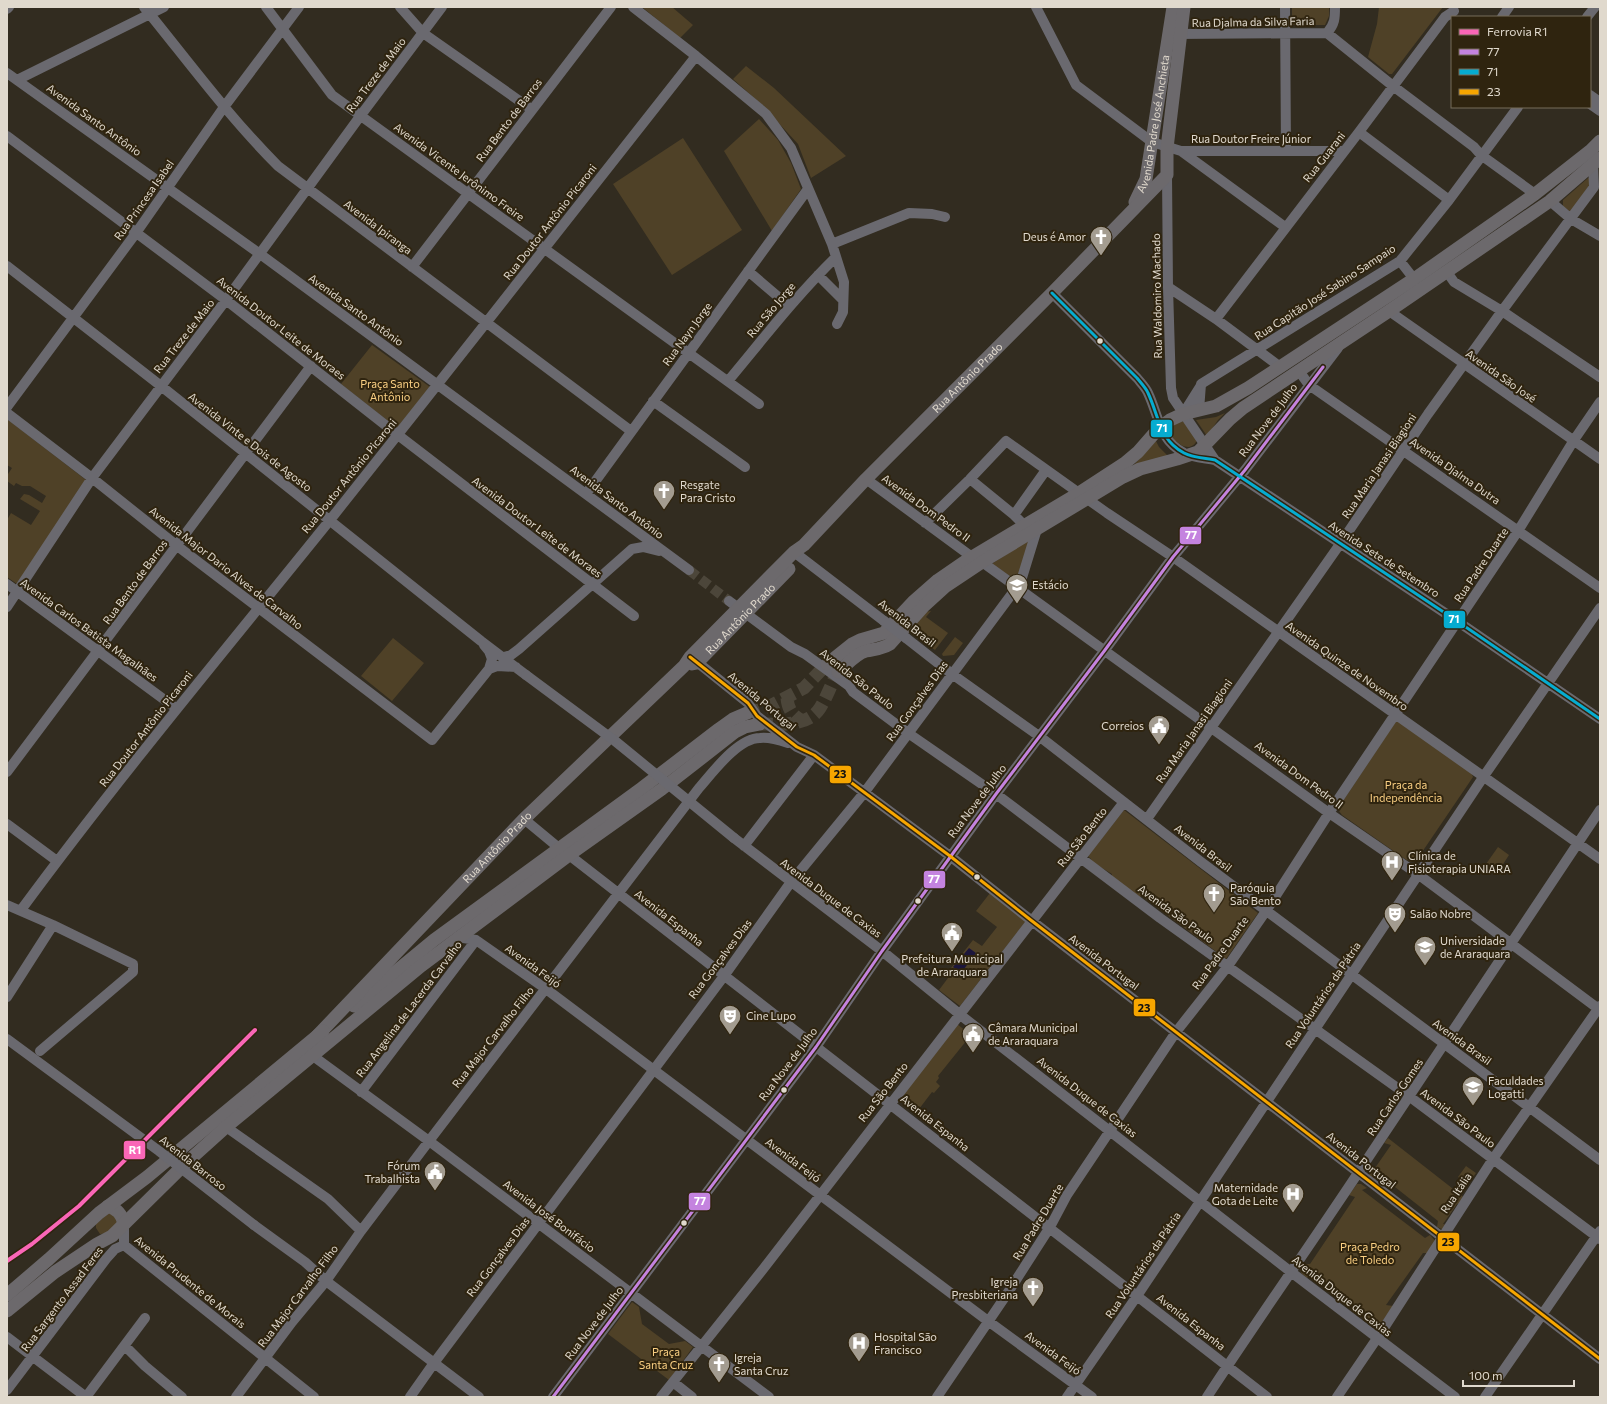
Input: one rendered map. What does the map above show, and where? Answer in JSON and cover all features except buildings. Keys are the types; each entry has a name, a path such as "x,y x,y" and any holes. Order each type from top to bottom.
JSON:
{"main road":[{"name":"Avenida Padre José Anchieta","path":"1131,211 1167,175 1167,148 1174,34 1173,7"},
{"name":"Avenida Padre José Anchieta","path":"1131,211 1146,179 1174,34 1184,7"},
{"path":"1083,496 1138,452 1160,428 1170,420 1183,414 1216,406 1232,398 1414,279 1535,194 1591,150 1600,141"},
{"path":"827,664 856,642 884,633 913,602 938,580 977,560 1083,496 1140,469 1189,456 1198,452 1230,418 1243,408 1389,312 1550,201 1597,161"},
{"name":"Rua Antônio Prado","path":"317,1036 524,820 691,662 737,608 799,551 866,479 1052,293 1131,211"},
{"path":"1299,371 1297,361 1301,352"},
{"path":"838,672 856,656 865,651 884,648 890,644 924,606 977,560"},
{"path":"7,1311 55,1272 97,1244 112,1236 186,1163 226,1127 421,966 719,728 733,719 747,713"},
{"path":"7,1295 108,1206 147,1177 434,940 564,851 662,789 735,732 745,727 760,724"},
{"path":"108,1206 114,1208 121,1214 124,1224"},
{"path":"90,1221 92,1233 97,1244"}],"street":[{"path":"17,80 147,10 164,7"},
{"name":"Avenida Vicente Jerônimo Freire","path":"266,7 332,95 759,404"},
{"name":"Rua Princesa Isabel","path":"7,407 136,233 224,107 298,7"},
{"path":"400,7 423,33 531,110"},
{"name":"Rua Treze de Maio","path":"7,607 92,478 226,300 442,7"},
{"name":"Rua Bento de Barros","path":"412,267 611,7"},
{"path":"633,7 696,56 766,114 791,148 832,244 844,282 843,312 837,324"},
{"path":"1036,7 1076,85 1152,142 1167,148 1181,151 1285,227"},
{"path":"1285,7 1286,152"},
{"path":"1335,7 1336,20 1333,27 1327,33 1393,86 1474,147 1481,155 1535,194"},
{"path":"1503,16 1509,7"},
{"path":"1588,16 1594,7"},
{"name":"Avenida Ipiranga","path":"147,10 224,107 253,141 278,166 631,431"},
{"name":"Rua Guarani","path":"1216,319 1393,86 1444,16 1456,12"},
{"name":"Rua Djalma da Silva Faria","path":"1174,34 1327,33"},
{"name":"Rua Doutor Antônio Picaroni","path":"21,910 57,861 177,709 398,435 543,248 696,56"},
{"name":"Avenida Santo Antônio","path":"7,73 260,254 689,570"},
{"path":"1591,96 1600,102"},
{"path":"1591,105 1600,111"},
{"name":"Rua Capitão José Sabino Sampaio","path":"1183,414 1201,384 1400,261 1449,200 1517,108"},
{"path":"1358,132 1449,200"},
{"name":"Avenida Doutor Leite de Moraes","path":"7,136 226,300 398,435 634,616"},
{"name":"Rua Doutor Freire Júnior","path":"1181,151 1344,151"},
{"name":"Rua Maria Janasi Biagioni","path":"1147,819 1464,364 1594,187 1597,161"},
{"name":"Rua Waldomiro Machado","path":"1167,175 1171,388 1173,398 1205,444"},
{"name":"Rua Nayn Jorge","path":"586,494 808,189"},
{"path":"1550,201 1571,218 1600,236"},
{"path":"832,244 910,213 932,214 945,217"},
{"name":"Rua São Jorge","path":"728,381 789,306 836,257"},
{"path":"1400,261 1414,279"},
{"name":"Avenida Vinte e Dois de Agosto","path":"7,266 161,386 481,641 504,656 516,667"},
{"path":"748,271 789,306"},
{"path":"1447,272 1454,282 1502,311 1600,376"},
{"path":"818,275 843,300"},
{"path":"1168,287 1216,319 1279,366"},
{"path":"1052,293 1137,378 1148,392 1160,428 1174,446 1189,456"},
{"name":"Avenida São José","path":"1389,312 1600,459"},
{"name":"Rua Nove de Julho","path":"553,1397 816,1046 950,856 1039,736 1105,650 1173,557 1239,477 1343,341"},
{"name":"Rua Bento de Barros","path":"7,772 311,366"},
{"name":"Avenida Djalma Dutra","path":"1299,371 1309,385 1600,588"},
{"path":"1199,410 1201,384"},
{"path":"653,401 746,467"},
{"name":"Rua Padre Duarte","path":"937,1397 1050,1228 1067,1196 1176,1032 1228,966 1266,911 1329,813 1518,531 1574,440 1600,402"},
{"name":"Avenida Major Dario Alves de Carvalho","path":"7,413 176,545 432,740 489,669"},
{"name":"Avenida Quinze de Novembro","path":"970,480 1006,441 1083,496 1173,557 1600,859"},
{"name":"Avenida Sete de Setembro","path":"1205,444 1215,460 1239,477 1457,621 1600,719"},
{"name":"Avenida Sete de Setembro","path":"1189,456 1215,460"},
{"path":"1014,515 1046,470"},
{"name":"Avenida Dom Pedro II","path":"866,479 1212,727 1329,813 1419,875 1599,1008"},
{"path":"924,522 970,480 1031,527"},
{"name":"Rua Gonçalves Dias","path":"410,1397 434,1362 724,976 792,882 864,793 1017,587 1021,581 1031,527"},
{"path":"504,656 511,655 519,650 632,549 638,540 637,532"},
{"path":"632,549 643,547 664,552"},
{"name":"Avenida Brasil","path":"799,551 884,621 952,674 1039,736 1266,911 1600,1160"},
{"name":"Avenida Carlos Batista Magalhães","path":"7,584 177,709"},
{"name":"Avenida São Paulo","path":"737,608 849,686 853,692 908,733 996,794 1160,918 1410,1097 1599,1235"},
{"name":"Rua Voluntários da Pátria","path":"1067,1397 1137,1296 1484,776 1600,608"},
{"path":"481,641 489,651 492,659 489,669"},
{"path":"489,669 497,666 516,667 519,650"},
{"name":"Avenida Portugal","path":"691,662 748,703 757,716 797,746 814,755 950,856 1032,921 1600,1359"},
{"name":"Avenida Duque de Caxias","path":"516,667 614,741 744,846 882,951 959,1014 1111,1130 1291,1272 1454,1397"},
{"name":"Rua Major Carvalho Filho","path":"236,1397 292,1322 326,1281 360,1231 618,893 717,767 746,741 759,738 778,739 797,746"},
{"path":"744,846 814,755"},
{"name":"Rua São Bento","path":"661,1397 700,1346 764,1268 1124,802"},
{"name":"Rua Carlos Gomes","path":"1207,1397 1410,1097 1600,810"},
{"name":"Avenida Espanha","path":"524,820 1267,1397"},
{"path":"7,824 57,861"},
{"path":"7,905 21,910 133,964 133,972 40,1051"},
{"path":"7,997 53,926"},
{"name":"Avenida Feijó","path":"457,937 476,940 546,989 988,1321 1092,1397"},
{"name":"Rua Angelina de Lacerda Carvalho","path":"362,1092 476,940"},
{"name":"Rua Itália","path":"1337,1397 1493,1159 1599,1008"},
{"name":"Avenida Barroso","path":"7,1039 159,1151 254,1225 305,1262 326,1281 479,1397"},
{"name":"Avenida José Bonifácio","path":"313,1056 429,1141 769,1397"},
{"path":"226,1127 328,1199 360,1231"},
{"name":"Avenida Prudente de Morais","path":"124,1224 124,1245 314,1397"},
{"path":"1485,1397 1599,1235"},
{"path":"97,1244 102,1264"},
{"name":"Rua Sargento Assad Feres","path":"7,1390 102,1264 115,1249 124,1245"},
{"name":"Avenida Barroso","path":"305,1262 323,1268 335,1268"},
{"path":"7,1337 86,1397 145,1318"},
{"path":"125,1346 145,1366 182,1397"},
{"path":"673,1382 692,1397"}],"green space":[{"path":"642,7 672,7 693,25 680,38"},
{"path":"1292,7 1329,7 1329,16 1325,25 1292,25"},
{"path":"1379,7 1443,7 1392,74 1389,74 1368,57 1377,24"},
{"path":"746,66 774,88 846,156 811,178 798,144 761,104 733,79"},
{"path":"759,119 778,140 791,163 801,189 772,231 724,151"},
{"path":"683,138 742,230 672,275 613,184"},
{"path":"1588,178 1590,178 1590,184 1571,212 1563,207 1563,200"},
{"name":"Praça Santo Antônio","path":"372,345 430,387 397,428 341,384"},
{"path":"1225,413 1207,436 1196,420 1216,417"},
{"path":"7,419 86,480 17,584 7,577 7,520 11,513 31,525 40,511 20,499 24,494 29,495 42,503 46,496 30,486 22,486 16,483 14,486 7,481 7,474 12,468 7,465"},
{"path":"1182,421 1197,440 1194,445 1190,447 1186,447 1177,442 1168,430 1175,423"},
{"path":"1156,441 1159,447 1169,457 1132,467"},
{"path":"1030,539 1019,578 1016,580 993,565 993,563"},
{"path":"931,611 926,617 948,633 935,650 906,628 924,612"},
{"path":"955,637 963,643 954,655 943,656 942,654"},
{"path":"393,638 424,663 392,701 361,676"},
{"name":"Praça da Independência","path":"1396,721 1399,721 1471,772 1473,777 1416,861 1411,862 1342,815 1339,811 1339,807"},
{"path":"1124,810 1258,913 1226,959 1142,896 1139,897 1111,877 1112,874 1092,862 1088,856"},
{"path":"1498,847 1509,855 1498,872 1486,864"},
{"path":"990,893 1026,921 960,1006 939,990 954,970 951,968 973,940 982,946 997,927 976,911"},
{"path":"957,1024 971,1035 938,1076 939,1078 936,1082 940,1086 934,1093 932,1092 916,1113 899,1100"},
{"path":"1388,1138 1466,1199 1463,1203 1457,1204 1443,1224 1448,1225 1444,1230 1437,1227 1438,1221 1376,1172 1376,1181 1369,1175 1368,1166 1375,1168 1391,1145 1384,1143"},
{"path":"1466,1166 1476,1173 1468,1184 1458,1177"},
{"name":"Praça Pedro de Toledo","path":"1357,1184 1361,1184 1367,1188 1362,1190 1425,1238 1430,1235 1436,1242 1431,1253 1423,1253 1386,1305 1393,1306 1379,1326 1373,1328 1368,1326 1372,1321 1311,1273 1307,1278 1301,1273 1300,1268 1303,1264 1310,1264 1355,1197 1349,1195"},
{"path":"109,1213 116,1216 117,1223 112,1229 100,1234 96,1228 96,1224"},
{"name":"Praça Santa Cruz","path":"632,1302 639,1307 642,1324 669,1344 685,1341 693,1347 669,1380 608,1334"}],"shaded area":[{"path":"969,948 976,953 961,973 953,967"}],"tunnel":[{"path":"689,570 729,601"},
{"path":"747,713 772,705 804,688 827,664"},
{"path":"760,724 785,724 808,719 820,708 838,672"},
{"path":"787,698 788,706 791,712 803,721"}],"rail line":[{"name":"R1","path":"7,1261 32,1244 79,1206 255,1030"}],"transit line":[{"name":"71","path":"1052,293 1137,378 1146,389 1161,427 1169,441 1176,448 1191,456 1215,460 1457,621 1600,719"},
{"name":"77","path":"553,1397 816,1047 882,951 996,794 1173,557 1245,470 1323,367"},
{"name":"23","path":"690,657 748,703 757,716 797,747 814,755 950,856 1032,921 1600,1359"}],"place":[{"name":"Deus é Amor","path":"1101,256"},
{"name":"Resgate Para Cristo","path":"664,510"},
{"name":"Estácio","path":"1017,604"},
{"name":"Correios","path":"1159,746"},
{"name":"Clínica de Fisioterapia UNIARA","path":"1392,882"},
{"name":"Paróquia São Bento","path":"1214,914"},
{"name":"Salão Nobre","path":"1395,934"},
{"name":"Prefeitura Municipal de Araraquara","path":"952,952"},
{"name":"Universidade de Araraquara","path":"1425,966"},
{"name":"Cine Lupo","path":"730,1036"},
{"name":"Câmara Municipal de Araraquara","path":"973,1054"},
{"name":"Faculdades Logatti","path":"1473,1106"},
{"name":"Fórum Trabalhista","path":"435,1192"},
{"name":"Maternidade Gota de Leite","path":"1293,1214"},
{"name":"Igreja Presbiteriana","path":"1033,1308"},
{"name":"Hospital São Francisco","path":"859,1362"},
{"name":"Igreja Santa Cruz","path":"719,1384"}]}
